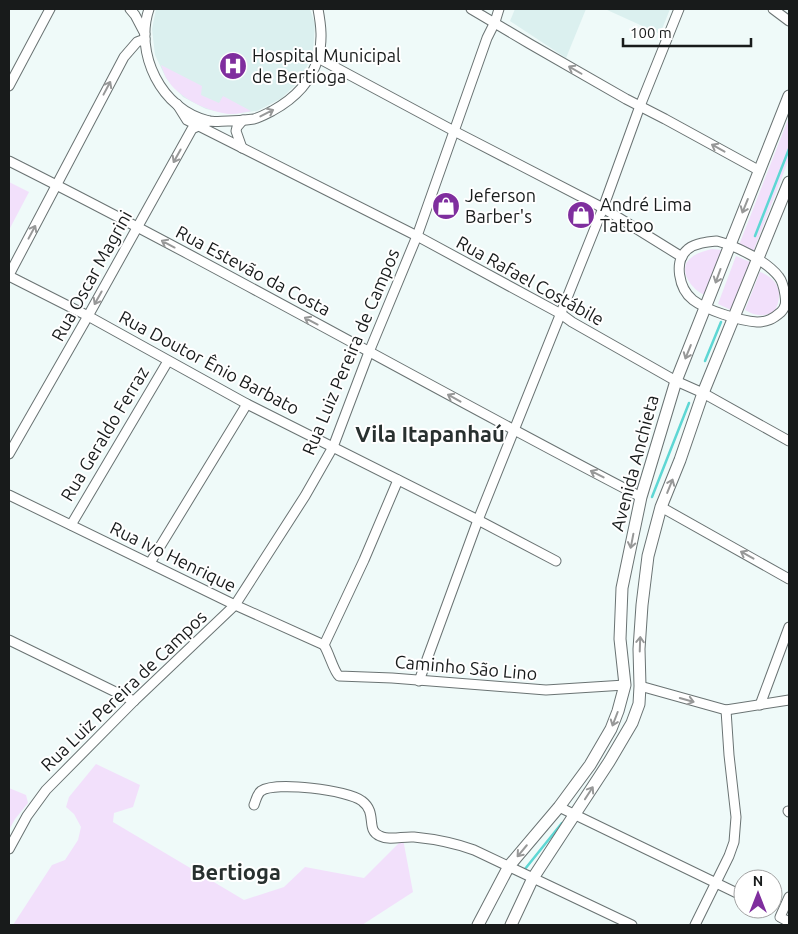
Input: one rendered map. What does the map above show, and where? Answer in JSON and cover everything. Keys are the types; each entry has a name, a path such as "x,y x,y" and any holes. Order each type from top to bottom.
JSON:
{"main road":[{"name":"Avenida Anchieta","path":"478,925 509,866 559,807 590,765 611,729 618,711 625,685 620,639 622,588 641,497 676,381 707,307 789,96"},
{"name":"Avenida Anchieta","path":"511,925 533,878 609,762 632,723 638,704 640,686 639,649 648,556 661,508 703,393 774,217 789,186"}],"street":[{"path":"9,86 50,9"},
{"path":"130,9 135,14 145,37"},
{"path":"149,9 145,37 148,62 154,77 169,97 177,104 195,116 208,121 256,118 287,103 306,82 318,58 322,32 318,9"},
{"path":"471,9 640,106 760,171"},
{"name":"Rua Luiz Pereira de Campos","path":"9,849 27,816 46,790 134,701 235,605 305,496 333,447 369,352 417,236 499,9"},
{"path":"419,681 478,520 603,208 640,106 679,9"},
{"path":"773,9 789,21"},
{"path":"9,275 124,57 136,42 145,37"},
{"path":"318,58 603,208 682,257"},
{"name":"Rua Rafael Costábile","path":"177,104 187,120 417,236 561,314 676,381 703,393 789,441"},
{"path":"242,148 236,132 237,127 244,120"},
{"name":"Rua Oscar Magrini","path":"9,454 192,130 208,121"},
{"name":"Rua Estevão da Costa","path":"9,161 641,497"},
{"path":"717,241 730,245 758,260 780,278 787,310 773,319 761,322 750,321 734,317 692,300 683,288 680,275 682,257 688,249 700,243 717,241"},
{"name":"Rua Doutor Ênio Barbato","path":"9,275 88,316 247,404 556,561"},
{"name":"Rua Geraldo Ferraz","path":"70,525 168,361"},
{"path":"150,563 247,404"},
{"path":"324,645 364,560 398,480"},
{"name":"Rua Ivo Henrique","path":"9,495 235,605 324,645"},
{"path":"661,508 789,579"},
{"path":"760,705 789,627"},
{"path":"9,640 134,701"},
{"name":"Caminho São Lino","path":"324,645 332,661 334,671 339,676 546,690 625,685"},
{"path":"640,686 726,710 789,700"},
{"path":"695,925 730,856 734,842 736,823 726,710"},
{"path":"254,805 261,791 273,788 329,789 354,796 369,807 372,827 375,834 379,836 388,838 415,837 457,844 509,866 632,925"},
{"path":"559,807 733,891"},
{"path":"789,897 780,917 789,922"}],"shaded area":[{"name":"Hospital Municipal de Bertioga","path":"156,9 310,9 315,24 313,52 302,78 282,98 257,111 231,114 206,109 183,97 166,78 155,55 152,29"},
{"path":"515,9 586,9 566,58 510,21"},
{"path":"605,9 670,9 660,34"},
{"path":"161,65 202,86 201,95 219,103 223,96 251,111 234,114 223,113 195,103 172,86"},
{"path":"789,117 789,159 753,252 739,245"},
{"path":"9,182 29,192 9,230"},
{"path":"712,249 722,250 705,295 689,282 685,267 692,257"},
{"path":"736,256 750,262 731,310 718,304"},
{"path":"760,272 772,279 778,288 779,294 779,300 774,312 766,315 756,315 745,310"},
{"path":"96,764 140,785 133,807 114,813 113,822 244,900 284,887 305,867 364,878 403,839 413,892 362,925 13,925 52,865 65,860 78,840 81,827 74,814 66,807 69,797"},
{"path":"9,788 26,795 28,803 9,830"}],"waterway":[{"path":"755,236 789,149"},
{"path":"705,361 721,322"},
{"path":"652,497 689,403"},
{"path":"525,869 562,823"}],"place":[{"name":"Hospital Municipal de Bertioga","path":"233,66"},
{"name":"Jeferson Barber's","path":"446,206"},
{"name":"André Lima Tattoo","path":"581,215"}],"district":[{"name":"Vila Itapanhaú","path":"430,434"},
{"name":"Bertioga","path":"236,872"}]}
